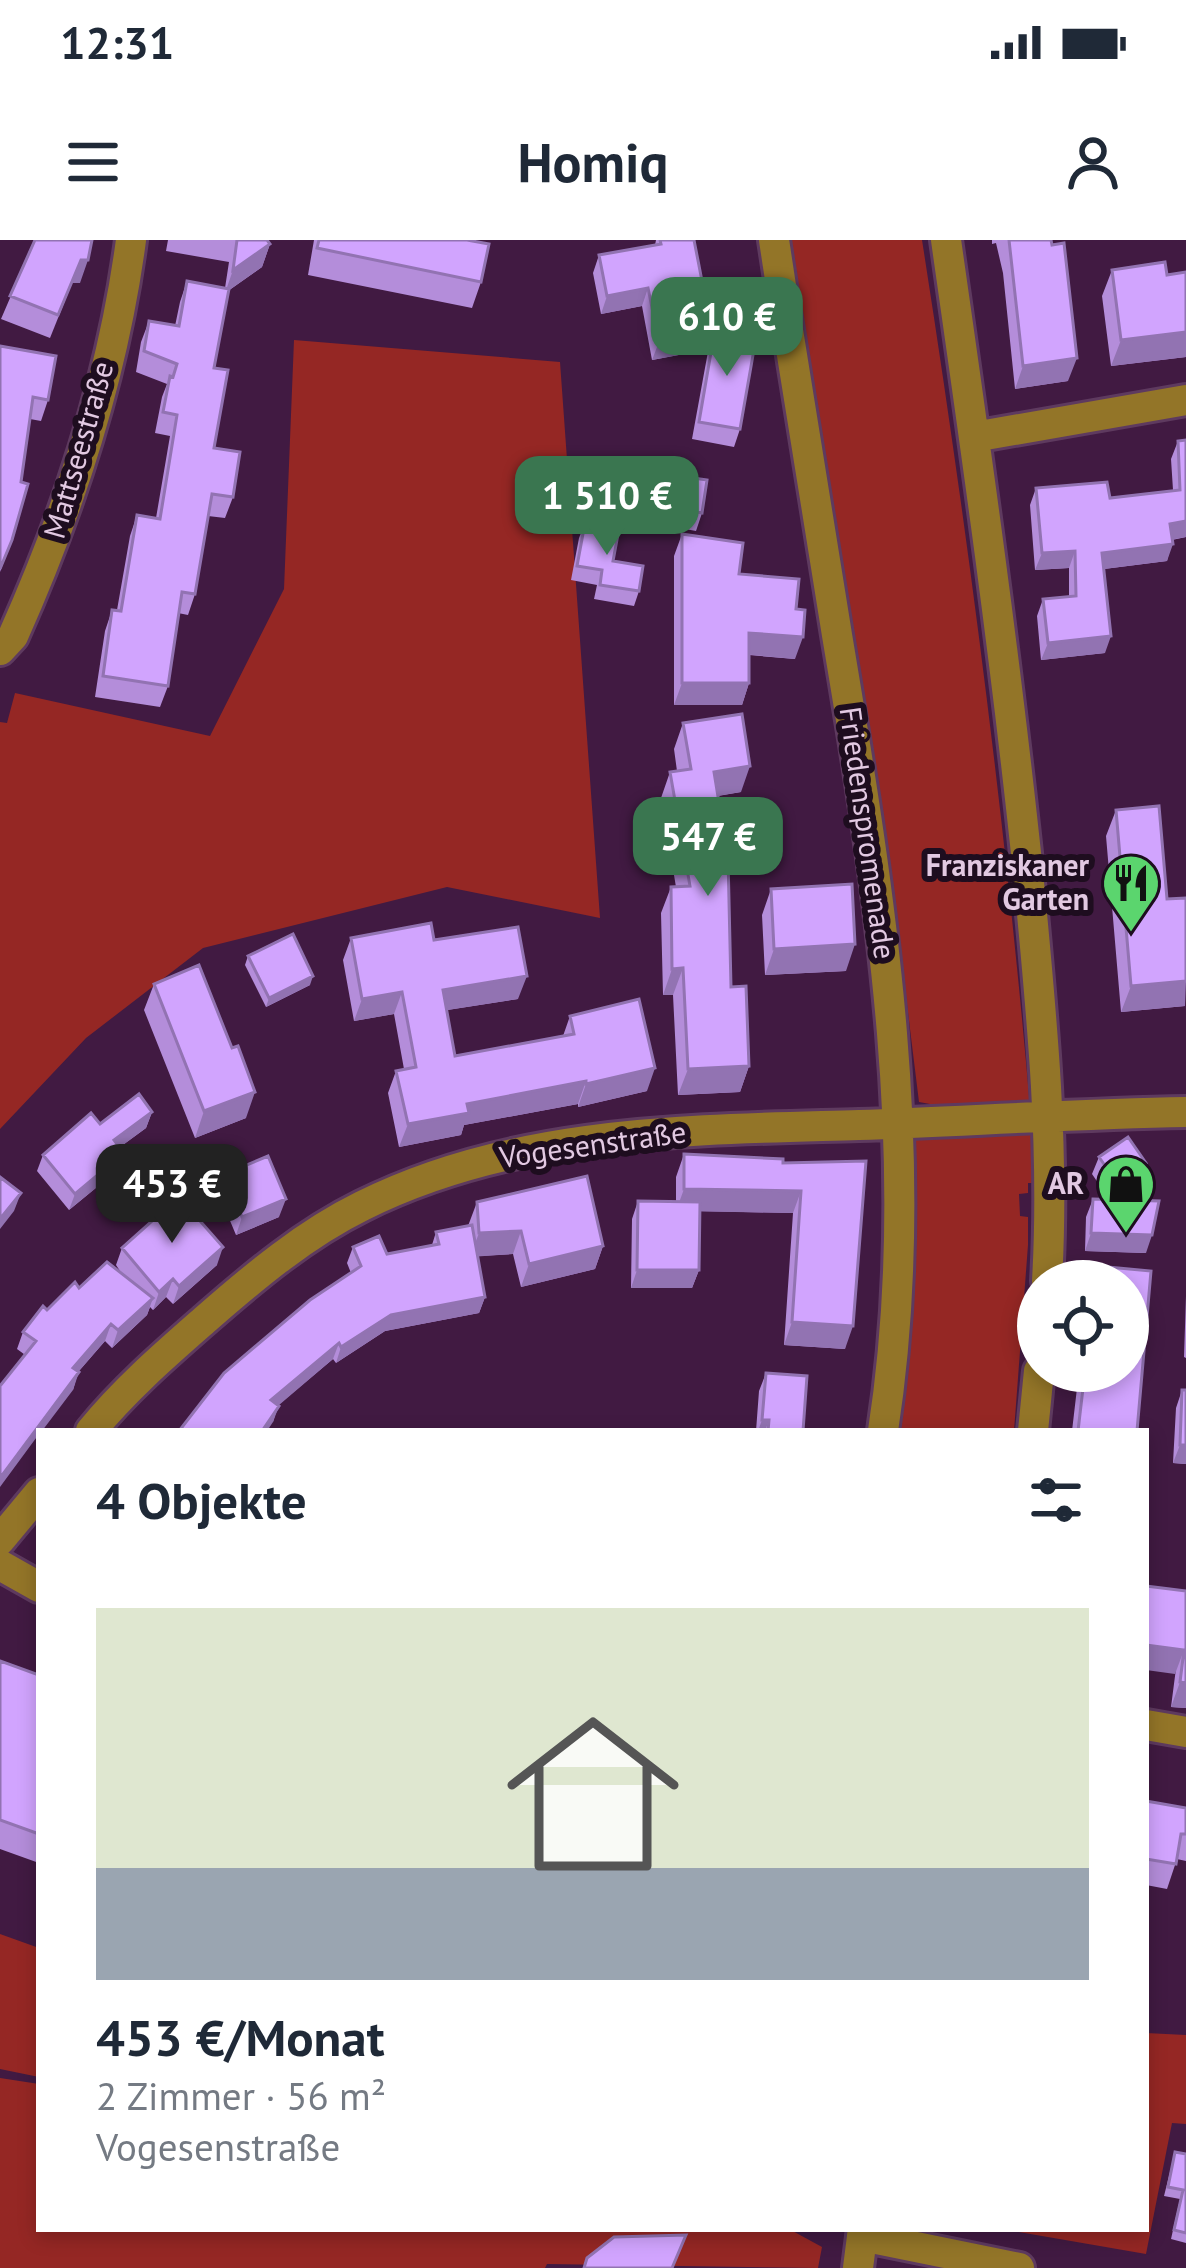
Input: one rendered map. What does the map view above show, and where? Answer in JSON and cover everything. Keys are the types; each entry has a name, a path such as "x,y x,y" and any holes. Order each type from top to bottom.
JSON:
{"street":[{"name":"Mattseestraße","path":"0,650 13,636 67,508 106,363 131,240"},
{"name":"Friedenspromenade","path":"774,240 887,972 900,1123 890,1381 883,1428"},
{"path":"946,240 1011,711 1049,1115 1047,1260"},
{"path":"974,437 1186,400"},
{"name":"Vogesenstraße","path":"94,1428 250,1280 309,1238 396,1190 483,1161 578,1142 679,1130 1186,1112"},
{"path":"1034,1428 1038,1392"},
{"path":"0,1540 36,1497"},
{"path":"0,1565 36,1585"},
{"path":"1149,1726 1186,1732"},
{"path":"858,2268 863,2232 1019,2268"}],"shaded area":[{"path":"785,240 922,240 984,672 1030,1107 952,1108 919,1102 903,972"},
{"path":"294,340 560,362 600,918 447,887 203,948 86,1038 0,1129 0,722 7,723 15,693 210,736 284,589"},
{"path":"1034,1131 1034,1183 1028,1183 1028,1193 1019,1194 1020,1216 1028,1217 1028,1245 1027,1260 1017,1260 1014,1428 893,1428 915,1138"},
{"path":"0,1934 36,1947 36,2076 0,2069"},
{"path":"1149,2033 1186,2035 1186,2124 1172,2123 1146,2254 1018,2232 1149,2232"},
{"path":"0,2078 36,2084 36,2232 794,2232 822,2247 818,2268 547,2264 545,2268 0,2268"}],"building":[{"path":"35,240 92,240 88,260 81,260 58,315 10,296"},
{"path":"237,240 267,240 270,244 233,270"},
{"path":"319,240 489,244 481,282 317,248"},
{"path":"660,240 694,240 706,333 659,342 648,288 607,296 599,255 661,244"},
{"path":"1009,240 1064,243 1077,358 1023,366"},
{"path":"1165,262 1167,275 1186,272 1186,332 1121,340 1112,270"},
{"path":"187,281 229,289 214,368 228,370 214,448 240,452 233,497 212,494 195,594 182,592 168,686 103,676 112,610 121,611 137,515 160,519 177,415 163,412 177,364 144,351 149,321 179,326"},
{"path":"715,329 756,338 740,429 699,422"},
{"path":"0,346 56,356 48,400 33,397 21,482 28,484 0,569"},
{"path":"1186,440 1186,521 1170,524 1173,544 1102,553 1111,636 1048,643 1043,599 1076,596 1075,551 1042,553 1036,488 1107,482 1110,498 1180,490 1178,441"},
{"path":"680,476 707,480 702,513 680,509"},
{"path":"585,523 619,529 613,561 643,566 639,591 600,585 602,570 577,566"},
{"path":"682,534 743,543 739,574 799,579 796,609 805,610 803,637 749,633 749,683 682,683"},
{"path":"742,714 750,766 714,772 721,815 727,815 731,987 746,986 749,1066 688,1069 683,968 672,969 671,887 690,886 670,772 691,769 683,723"},
{"path":"1159,806 1167,899 1186,898 1186,981 1131,986 1116,810"},
{"path":"852,884 855,944 774,949 771,889"},
{"path":"431,923 434,940 518,927 527,976 443,990 455,1056 574,1034 570,1016 639,999 655,1068 467,1104 469,1113 408,1124 396,1071 416,1067 402,992 362,999 351,938"},
{"path":"293,934 313,976 269,998 248,956"},
{"path":"199,965 255,1092 204,1111 154,984"},
{"path":"139,1094 152,1112 114,1140 124,1153 75,1194 43,1155 91,1113 100,1124"},
{"path":"1128,1137 1146,1163 1117,1183 1099,1157"},
{"path":"684,1154 783,1159 783,1163 866,1161 853,1326 792,1322 801,1191 684,1189"},
{"path":"268,1156 286,1199 242,1217 225,1174"},
{"path":"587,1176 603,1246 529,1264 521,1231 479,1233 477,1202"},
{"path":"0,1177 21,1193 0,1219"},
{"path":"179,1197 223,1247 179,1286 173,1279 159,1292 122,1248"},
{"path":"1093,1199 1159,1201 1152,1235 1091,1233"},
{"path":"638,1201 700,1202 699,1270 637,1270"},
{"path":"472,1225 485,1297 391,1315 341,1347 339,1343 271,1400 279,1406 264,1428 181,1428 224,1373 310,1300 361,1266 353,1247 379,1236 387,1254 439,1244 436,1232"},
{"path":"107,1262 153,1298 118,1330 111,1324 73,1368 79,1372 0,1478 0,1386 36,1341 23,1332 43,1306 47,1310 75,1282 79,1288"},
{"path":"766,1373 807,1376 803,1428 768,1428 769,1420 762,1420"},
{"path":"1182,1390 1186,1390 1186,1445 1180,1445"},
{"path":"1083,1392 1140,1392 1137,1428 1078,1428"},
{"path":"1149,1586 1186,1591 1186,1683 1180,1682 1184,1650 1149,1645"},
{"path":"0,1661 36,1674 36,1833 0,1820"},
{"path":"1149,1802 1186,1808 1186,1834 1181,1834 1176,1864 1149,1860"},
{"path":"1175,2152 1186,2154 1186,2233 1174,2230 1183,2190 1168,2187"},
{"path":"686,2235 672,2268 584,2268 587,2258 614,2237"}],"place":[{"name":"Franziskaner Garten","path":"1131,934"},
{"name":"AR","path":"1126,1235"}]}
